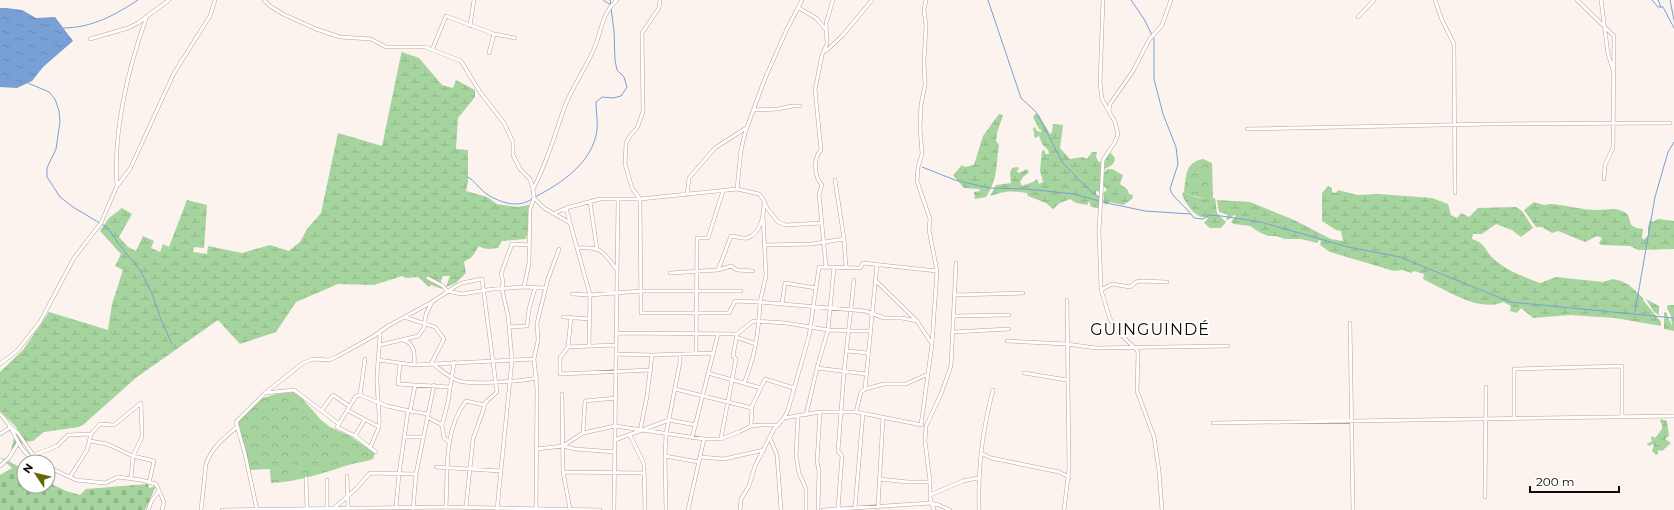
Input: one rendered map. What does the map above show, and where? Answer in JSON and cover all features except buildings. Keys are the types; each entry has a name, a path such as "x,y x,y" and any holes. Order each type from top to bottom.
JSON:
{"street":[{"path":"90,39 125,30 169,0"},
{"path":"0,364 17,351 40,322 74,258 100,223 118,186 130,169 174,73 210,16 215,0"},
{"path":"264,0 270,6 285,15 316,30 340,37 371,39 386,47 421,47 462,62 480,92 504,122 513,142 513,155 520,168 530,179 533,189 534,198 530,209 529,263 524,287"},
{"path":"470,26 474,0"},
{"path":"533,189 542,171 575,84 591,56 599,38 602,19 611,5 617,0"},
{"path":"660,0 659,8 642,33 644,112 637,128 626,143 626,164 632,188 640,199 641,313 729,312 735,301 851,310 873,313 884,318 902,318 917,321"},
{"path":"737,189 741,150 747,127 786,31 802,0"},
{"path":"826,267 819,194 822,185 819,182 815,166 818,154 821,150 815,90 822,55 827,44 826,23 833,0"},
{"path":"822,55 843,35 872,0"},
{"path":"921,425 932,344 937,272 937,264 929,230 930,219 917,181 918,166 922,154 920,127 925,85 924,61 926,26 924,10 926,0"},
{"path":"1103,0 1100,83 1102,98 1115,122 1118,134 1115,142 1103,160 1099,230 1101,290 1110,319 1118,332 1138,353 1137,391 1154,438 1159,471 1162,510"},
{"path":"1109,112 1110,104 1133,71 1142,52 1162,25 1171,0"},
{"path":"1358,17 1374,0"},
{"path":"1435,0 1442,20 1454,44 1455,193"},
{"path":"1577,0 1614,36 1613,148 1605,165 1604,179"},
{"path":"1601,0 1608,54 1614,71"},
{"path":"798,8 816,18 827,31"},
{"path":"118,186 117,149 126,89 136,46 147,16"},
{"path":"432,50 446,16 494,34 515,38"},
{"path":"490,53 494,34"},
{"path":"753,110 800,106"},
{"path":"1247,128 1670,124"},
{"path":"687,195 689,178 715,148 747,127"},
{"path":"835,180 844,239 846,267"},
{"path":"554,214 566,208 600,199 640,199 737,189 756,192 762,196 767,208 778,222 786,224 821,223"},
{"path":"696,354 697,238 708,238 724,191"},
{"path":"534,198 544,208 570,223"},
{"path":"614,510 618,200"},
{"path":"744,383 752,364 759,321 760,302 766,276 763,215 764,200"},
{"path":"590,202 597,249"},
{"path":"566,208 590,295 589,346"},
{"path":"718,270 731,236 746,238 754,234 761,223 763,215"},
{"path":"765,245 812,244 823,241 844,239"},
{"path":"498,509 512,360 507,306 502,288 503,281 501,274 512,244 530,245"},
{"path":"577,248 593,247 604,253 617,271"},
{"path":"536,509 537,378 534,359 538,340 537,323 558,249"},
{"path":"740,510 741,499 749,486 755,466 774,429 784,418 794,388 810,336 819,267 860,268 863,263 937,272"},
{"path":"934,510 930,495 925,441 926,426 941,394 951,366 956,263"},
{"path":"865,389 873,313 876,264"},
{"path":"670,273 718,270 731,266 737,270 753,272"},
{"path":"806,415 828,330 834,267"},
{"path":"428,278 443,286 447,291 467,294 484,289 524,287 546,288"},
{"path":"257,510 236,422 265,393 307,360 329,360 366,341 462,283 482,279 492,360 498,392 484,405 474,434 466,507"},
{"path":"838,509 842,456 838,452 844,372 854,280"},
{"path":"875,280 917,321 932,344"},
{"path":"1101,290 1112,284 1130,287 1136,282 1141,281 1167,282"},
{"path":"782,304 785,283 816,288"},
{"path":"509,327 527,326 529,309 535,288"},
{"path":"572,294 590,295 641,291 741,291"},
{"path":"955,295 1023,293"},
{"path":"1064,510 1069,477 1066,300"},
{"path":"380,345 418,336 422,332 426,314 432,302"},
{"path":"954,316 1009,315"},
{"path":"404,317 435,328 444,339 432,364"},
{"path":"563,317 590,319"},
{"path":"571,317 568,347 560,358 560,374 650,370"},
{"path":"721,439 736,359 733,356 736,336 753,321 828,330 870,331"},
{"path":"1350,323 1353,510"},
{"path":"953,332 1009,330"},
{"path":"370,448 379,427 380,411 378,402 378,360 380,332"},
{"path":"616,333 718,334 736,336 756,344"},
{"path":"692,438 718,334"},
{"path":"403,340 409,343 414,350 414,365"},
{"path":"1007,341 1067,344 1096,348 1228,346"},
{"path":"568,347 616,345"},
{"path":"846,351 868,353"},
{"path":"616,354 680,355 713,353"},
{"path":"640,431 647,396 652,355"},
{"path":"666,510 666,434 680,362 680,355"},
{"path":"360,395 365,359"},
{"path":"378,360 414,365 534,359"},
{"path":"449,442 444,438 442,425 454,362"},
{"path":"400,363 398,384 450,387"},
{"path":"432,364 452,378 460,381 510,381 537,378"},
{"path":"1514,419 1514,368 1622,366 1622,417"},
{"path":"817,368 866,374"},
{"path":"1024,373 1067,380"},
{"path":"708,374 761,388"},
{"path":"856,412 861,392 865,389 884,384 906,384 928,374"},
{"path":"751,426 752,408 765,379 794,388"},
{"path":"413,509 416,474 422,437 434,385"},
{"path":"396,508 399,474 409,411 415,386"},
{"path":"1486,387 1486,497"},
{"path":"675,389 752,408"},
{"path":"265,393 294,390 339,424"},
{"path":"979,510 978,478 984,423 993,390"},
{"path":"562,394 563,472 570,509"},
{"path":"376,452 355,436 337,427 356,396 360,395 378,402 427,416 442,425"},
{"path":"322,410 333,396 349,406"},
{"path":"584,433 585,401 616,398"},
{"path":"446,507 449,442 458,414 466,401 484,405"},
{"path":"70,477 87,450 91,434 100,424 114,425 141,403 142,437 133,456 131,478"},
{"path":"347,410 379,427"},
{"path":"784,418 798,417 820,412 856,412 926,426"},
{"path":"818,510 819,471 817,462 820,412"},
{"path":"855,509 863,413"},
{"path":"0,414 18,433 32,454"},
{"path":"1213,422 1351,419 1514,419 1674,416"},
{"path":"798,417 796,456 799,473 806,489 806,510"},
{"path":"878,506 883,417"},
{"path":"355,436 365,419"},
{"path":"615,440 669,420 696,425"},
{"path":"563,446 584,433 615,426 692,438 721,439 751,426 779,425"},
{"path":"0,434 11,427"},
{"path":"11,427 18,443 27,454"},
{"path":"201,510 206,464 209,457 216,446 237,427"},
{"path":"36,454 57,446 68,435 91,434"},
{"path":"630,435 644,464 645,510"},
{"path":"405,437 422,437"},
{"path":"770,438 777,455 781,510"},
{"path":"688,510 704,439"},
{"path":"90,441 107,444 133,456 154,461 149,483"},
{"path":"0,466 9,458 18,443"},
{"path":"536,449 563,446 575,450 615,452"},
{"path":"700,457 724,459 764,450"},
{"path":"981,453 991,458 1059,472 1069,477"},
{"path":"665,456 699,462"},
{"path":"436,467 501,471"},
{"path":"56,471 76,480 95,483 105,483 118,477 131,478 156,484 164,502 162,510"},
{"path":"563,472 644,473"},
{"path":"334,508 356,489 369,473 416,474"},
{"path":"347,476 348,508"},
{"path":"306,478 307,509"},
{"path":"930,495 963,481 978,478"},
{"path":"880,479 908,482 930,482"},
{"path":"327,480 327,508"},
{"path":"148,510 152,500 159,490"},
{"path":"823,510 873,508 878,506 931,503 950,510"},
{"path":"223,510 327,508 413,509 446,507 600,510"}],"green space":[{"path":"402,50 402,52 419,58 442,85 453,88 456,80 475,90 475,97 458,118 456,149 468,150 468,182 466,191 487,197 497,204 517,207 529,205 530,221 526,239 502,241 498,248 486,249 479,246 472,257 464,262 466,273 456,283 446,287 450,276 443,276 441,281 442,289 431,285 429,287 418,277 406,278 402,276 374,285 338,284 296,302 276,332 240,344 218,320 137,377 84,424 79,427 44,432 33,441 23,442 18,448 11,449 17,428 0,411 0,372 23,350 49,312 108,330 112,304 123,270 115,266 121,254 100,231 109,218 122,208 132,214 119,237 128,247 136,251 143,236 154,241 151,248 160,252 163,244 169,247 187,200 207,205 204,248 194,247 193,252 207,254 208,246 242,253 270,245 289,251 300,242 307,229 321,213 338,133 382,146"},
{"path":"999,114 1003,115 997,133 996,141 999,145 995,178 986,197 975,199 974,192 980,191 979,189 964,188 953,175 962,165 965,167 974,165 983,136"},
{"path":"1035,114 1039,115 1050,134 1052,132 1053,124 1063,125 1060,148 1070,159 1083,157 1087,159 1092,152 1097,152 1096,157 1099,162 1101,162 1100,192 1096,191 1096,196 1100,196 1099,208 1091,207 1089,201 1087,205 1076,203 1070,199 1060,203 1053,209 1046,203 1028,196 1027,193 1020,192 1004,192 990,196 996,185 1011,183 1010,173 1012,168 1019,168 1017,171 1019,173 1027,169 1029,172 1020,182 1022,186 1037,179 1039,184 1043,182 1040,171 1042,151 1044,150 1046,154 1049,154 1048,150 1042,144 1039,136 1035,138 1033,128 1035,127 1037,131 1042,131 1039,129 1033,117"},
{"path":"1111,153 1115,158 1114,163 1104,169 1106,157"},
{"path":"1203,159 1212,163 1213,198 1210,200 1184,192 1186,176 1190,167 1193,163"},
{"path":"1107,169 1112,169 1123,175 1120,184 1127,189 1129,194 1133,195 1132,199 1123,205 1110,202 1105,205 1103,193 1107,190 1103,185 1104,173"},
{"path":"1328,186 1332,188 1332,192 1336,193 1338,190 1357,195 1379,194 1432,198 1448,204 1451,215 1457,218 1461,213 1469,217 1478,208 1516,207 1522,211 1533,228 1521,237 1512,230 1496,224 1482,234 1473,234 1472,239 1483,245 1492,257 1500,264 1516,273 1540,283 1556,277 1603,282 1613,279 1621,281 1629,285 1643,298 1661,322 1661,326 1615,318 1570,315 1533,318 1521,308 1517,313 1510,311 1511,306 1503,302 1494,305 1484,304 1473,302 1451,294 1423,279 1424,274 1414,271 1411,273 1403,270 1394,271 1330,252 1320,245 1321,241 1319,240 1317,243 1301,239 1285,239 1276,236 1268,236 1250,226 1234,224 1231,222 1236,216 1234,215 1228,220 1226,219 1228,215 1219,212 1217,200 1250,202 1294,220 1331,239 1343,241 1341,231 1336,230 1322,221 1322,193"},
{"path":"1184,192 1200,198 1215,198 1217,213 1226,222 1221,228 1210,228 1204,223 1208,218 1199,216 1192,211 1183,196 1182,193"},
{"path":"1534,202 1544,205 1550,204 1591,210 1619,210 1626,213 1633,226 1643,229 1642,238 1644,240 1648,235 1650,220 1653,222 1658,219 1674,221 1674,249 1638,250 1630,246 1601,245 1599,243 1602,238 1597,236 1585,242 1558,231 1552,233 1542,227 1536,227 1524,210"},
{"path":"1646,299 1659,306 1659,315 1654,312"},
{"path":"1668,305 1674,305 1674,331 1664,329 1664,313 1666,312 1672,326 1671,316 1667,308"},
{"path":"294,392 300,396 321,420 330,427 350,436 375,453 373,459 291,481 271,483 270,469 249,470 238,421 263,398 276,394"},
{"path":"1661,419 1667,421 1669,436 1665,439 1671,443 1662,451 1658,450 1658,454 1656,455 1652,451 1654,445 1652,444 1650,446 1647,444 1652,441 1652,436 1655,438 1662,429 1662,424 1660,422"},
{"path":"0,457 16,465 16,494 56,494 56,486 80,495 86,489 148,484 149,488 156,486 145,510 0,510 0,475 12,468"}],"water":[{"path":"0,8 22,10 36,18 55,17 73,41 43,67 32,81 17,88 0,87"}],"waterway":[{"path":"63,28 84,26 103,20 138,0"},
{"path":"603,0 611,5"},
{"path":"610,0 611,5"},
{"path":"988,0 1021,98 1036,112 1063,163 1086,187 1099,197"},
{"path":"1131,0 1144,19 1154,39 1154,79 1163,114 1176,147 1178,164 1170,189 1173,195 1190,213"},
{"path":"1652,0 1658,7 1663,7 1674,28"},
{"path":"1658,0 1661,7"},
{"path":"1670,0 1674,20"},
{"path":"535,197 556,185 583,162 594,141 597,130 596,102 602,97 613,98 621,96 627,87 624,77 617,70 611,8"},
{"path":"28,83 49,92 55,99 59,111 60,122 56,149 47,168 47,177 60,197 73,207 108,228 140,270 151,291 172,344"},
{"path":"1635,312 1655,197 1668,152 1674,142"},
{"path":"922,167 955,180 989,188 1026,189 1074,194 1099,201"},
{"path":"468,177 473,180 484,192 495,199 508,203 521,204 533,198"},
{"path":"1102,199 1107,203"},
{"path":"1102,202 1145,211 1191,214 1194,218 1203,219 1209,215 1261,222 1348,247 1400,257 1510,302 1674,318"}],"district":[{"name":"GUINGUINDÉ","path":"1150,329"}]}
